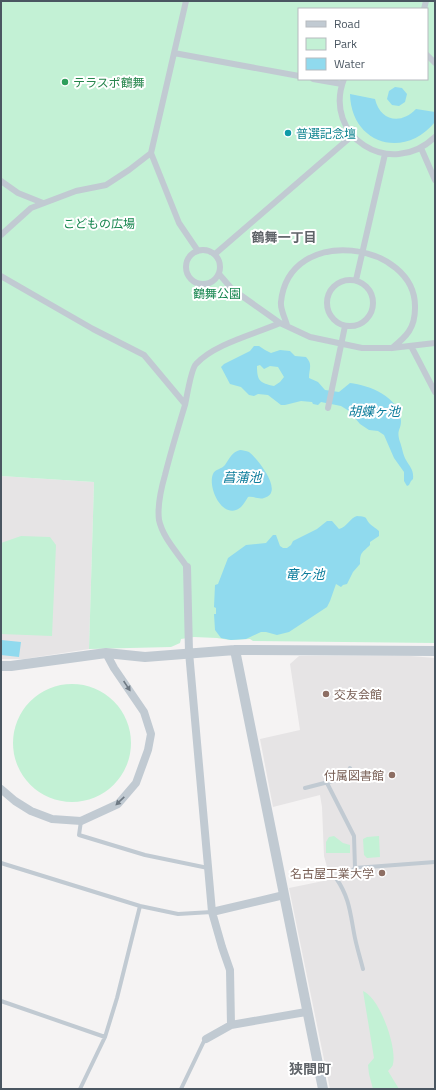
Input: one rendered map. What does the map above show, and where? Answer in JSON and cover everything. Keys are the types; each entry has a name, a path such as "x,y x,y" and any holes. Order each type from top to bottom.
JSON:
{"street":[{"path":"187,3 151,153 179,223 198,251"},
{"path":"174,53 298,76"},
{"path":"323,80 343,82 340,93 341,111 352,135 370,149 385,154 400,155 421,148 435,137"},
{"path":"215,254 352,135"},
{"path":"421,148 435,180"},
{"path":"1,234 31,208 76,191 106,185 151,153"},
{"path":"356,280 385,154"},
{"path":"1,181 18,193 43,203"},
{"path":"207,250 215,254 220,264 219,274 213,282 204,285 194,282 190,278 186,268 186,262 193,253 198,251 207,250"},
{"path":"287,325 281,303 284,287 290,273 302,262 316,254 343,250 362,252 380,258 393,265 404,275 412,288 416,302 415,316 412,327 405,338 392,348"},
{"path":"219,274 232,289 280,323 310,337 362,348 392,348 435,343"},
{"path":"1,276 93,329 144,355 185,404"},
{"path":"346,280 356,280 370,290 373,298 373,308 368,318 363,322 353,326 345,326 335,321 330,316 327,308 327,298 330,289 337,283 346,280"},
{"path":"231,1025 230,970 212,912 189,652 187,566 163,532 159,519 160,495 194,365 204,356 243,336 262,331 280,323"},
{"path":"328,408 345,326"},
{"path":"411,346 435,392"},
{"path":"235,650 322,1089"},
{"path":"1,666 11,666 106,653 145,657 189,652 235,650 435,651"},
{"path":"1,789 15,801 31,811 52,820 81,821 118,804 136,783 148,750 151,734 144,712 114,668 106,653"},
{"path":"212,912 284,895"},
{"path":"206,1039 231,1025 306,1012"}],"lane":[{"path":"305,788 340,779 346,776 350,768"},
{"path":"327,783 354,836 355,868"},
{"path":"81,821 79,835 144,855 209,868"},
{"path":"362,969 351,909 345,892 336,878 348,875 355,868 435,862"},
{"path":"1,863 140,906 178,914 212,912"},
{"path":"80,1089 105,1037 117,998 140,906"},
{"path":"1,1001 105,1037"},
{"path":"181,1089 206,1039"}],"shaded area":[{"path":"1,476 94,482 89,649 24,659 1,659"},
{"name":"名古屋工業大学","path":"299,656 411,656 435,658 435,1089 330,1089 289,888 333,879 327,867 324,856 322,807 320,795 273,807 260,739 300,730 290,664"}],"green space":[{"name":"鶴舞公園","path":"1,1 435,1 435,643 253,641 250,639 230,640 194,637 181,639 180,643 171,647 89,649 94,482 1,476"},
{"path":"21,536 50,537 56,545 52,636 1,634 1,543"},
{"path":"72,684 95,688 114,701 127,720 131,743 127,766 114,785 95,798 72,802 49,798 30,785 17,766 13,743 17,720 30,701 49,688"},
{"path":"334,836 343,843 350,845 350,853 326,853 326,842 329,837"},
{"path":"379,836 380,857 367,858 364,855 363,839 367,837"},
{"path":"363,991 369,995 375,1003 386,1024 390,1035 394,1056 393,1065 388,1071 399,1089 373,1089 368,1065 374,1058"}],"water":[{"path":"395,87 402,88 407,94 405,102 399,106 392,105 387,99 389,91"},
{"path":"350,94 375,99 381,112 392,118 398,119 404,117 416,109 435,112 435,122 422,134 409,141 395,143 381,141 369,135 359,125 353,111"},
{"name":"胡蝶ヶ池","path":"254,346 259,346 271,353 280,350 290,351 295,356 306,357 310,364 309,378 318,382 325,390 339,392 350,383 358,384 366,386 389,399 395,405 401,421 399,438 404,456 413,473 413,479 409,485 407,486 404,481 404,472 394,458 384,435 378,431 369,430 360,424 349,411 341,406 321,402 318,405 313,404 312,402 301,401 281,405 268,395 249,395 241,387 230,384 221,367 250,351","holes":["260,365 264,369 270,366 278,367 284,377 274,386 265,384 259,378 257,366"]},
{"name":"菖蒲池","path":"240,450 249,452 258,461 268,476 272,490 270,495 264,498 260,499 248,497 241,507 235,510 229,510 223,507 215,495 212,487 213,474 224,466 233,454"},
{"name":"竜ヶ池","path":"357,516 366,518 370,524 379,531 379,536 370,542 370,545 362,553 360,557 360,564 353,572 347,584 341,587 336,584 327,607 289,632 277,635 261,632 246,639 231,640 221,638 215,630 215,585 218,584 228,558 246,545 266,543 273,535 276,535 280,546 287,548 293,541 317,529 327,521 332,521 339,529"},
{"path":"1,640 21,642 19,657 1,655"}],"place":[{"name":"テラスポ鶴舞","path":"65,82"},
{"name":"普選記念壇","path":"288,133"},
{"name":"交友会館","path":"326,694"},
{"name":"付属図書館","path":"392,775"},
{"name":"名古屋工業大学","path":"382,873"}],"district":[{"name":"鶴舞一丁目","path":"284,237"},
{"name":"狭間町","path":"310,1068"}],"park label":[{"name":"こどもの広場","path":"99,223"}]}
